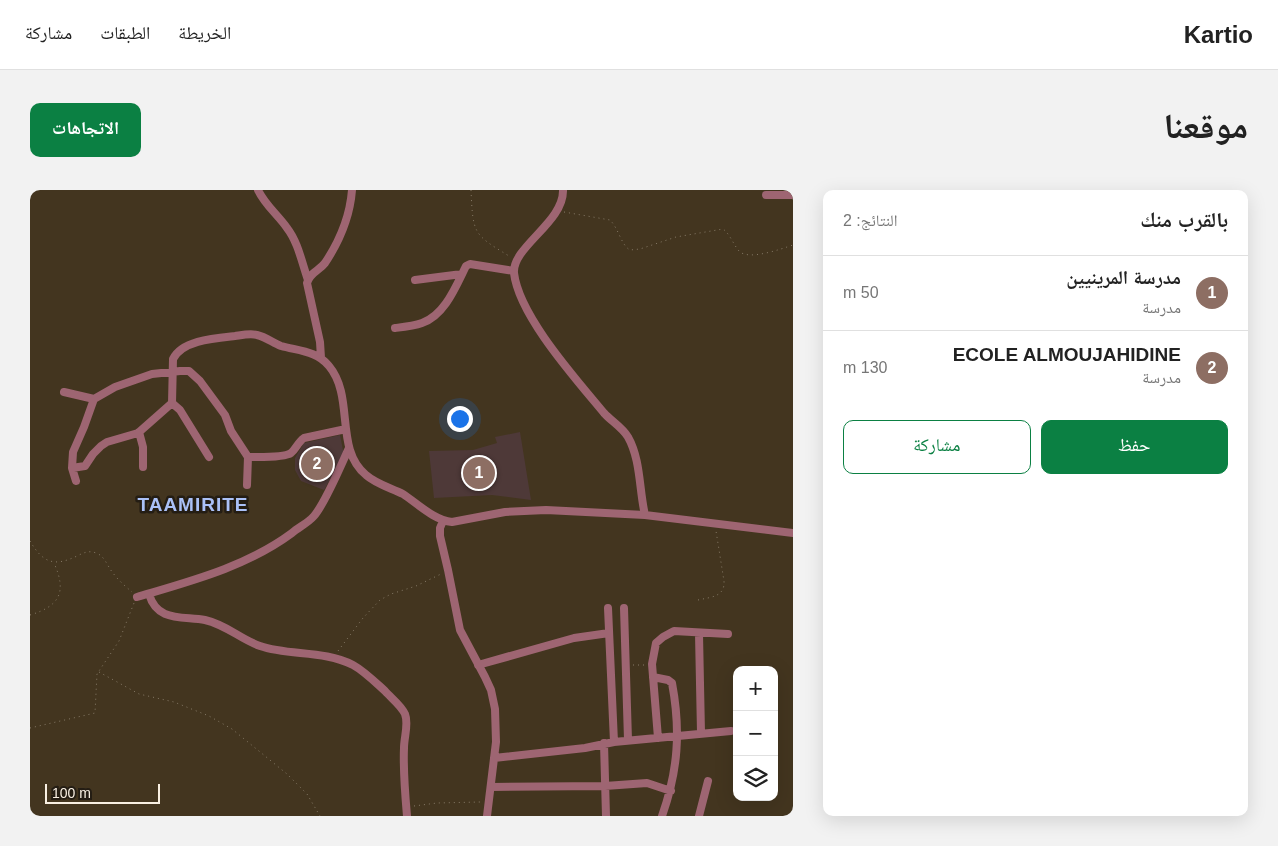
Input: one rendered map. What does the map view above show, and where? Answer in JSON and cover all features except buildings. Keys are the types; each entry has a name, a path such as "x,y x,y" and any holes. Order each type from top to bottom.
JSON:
{"street":[{"path":"258,190 264,201 288,229 297,246 308,280"},
{"path":"321,358 320,342 307,287 308,280 313,272 324,265 335,247 349,210 352,190"},
{"path":"563,190 563,197 558,211 517,261 514,271 523,301 534,322 606,415 627,436 634,453 640,496 645,515"},
{"path":"766,195 793,195"},
{"path":"395,328 422,323 432,318 444,305 456,287 466,266 470,264 514,271"},
{"path":"415,280 462,274"},
{"path":"72,468 85,466 93,454 107,442 134,436 172,403 173,359 175,356 195,343 207,339 253,334 272,340 281,346 311,353 321,358 331,367 340,386 349,448 358,468 367,477 402,494 443,521 452,522 522,510 645,515 793,533"},
{"path":"76,481 72,468 72,452 94,399 115,387 152,374 173,371 189,372 200,381 225,414 232,431 248,457 247,485"},
{"path":"64,392 94,399"},
{"path":"172,403 180,410 208,456"},
{"path":"248,457 285,456 293,452 304,438 346,430"},
{"path":"139,432 143,447 143,467"},
{"path":"137,597 221,571 261,554 307,523 315,516 324,500 349,448"},
{"path":"443,521 440,536 460,630 491,690 495,708 496,742 487,816"},
{"path":"149,594 152,604 163,613 190,620 205,620 226,627 249,642 264,647 347,662 358,668 379,686 404,712 406,718 404,768 406,816"},
{"path":"608,608 614,742"},
{"path":"624,608 628,740"},
{"path":"658,738 652,664 655,646 663,637 674,631 699,634 728,634"},
{"path":"478,665 574,638 609,633"},
{"path":"699,634 701,733"},
{"path":"653,677 668,680 672,683 677,737 677,756 671,791 662,816"},
{"path":"494,758 585,748 628,740 731,731"},
{"path":"604,743 606,816"},
{"path":"699,816 708,781"},
{"path":"491,787 647,784 671,791"}],"path":[{"path":"471,190 473,221 480,238 517,261"},
{"path":"558,211 590,215 610,220 619,231 625,246 630,250 640,249 676,237 722,229 740,252 744,254 758,254 793,245"},
{"path":"698,600 719,595 724,589 715,523"},
{"path":"30,541 37,554 54,562 65,561 84,553 97,553 104,558 112,572 137,597 118,641 98,672 95,713 30,728"},
{"path":"30,615 50,608 58,600 60,585 54,562"},
{"path":"332,658 363,618 380,600 391,594 416,586 448,570"},
{"path":"626,665 652,664"},
{"path":"98,672 139,694 174,702 209,716 232,729 287,774 307,794 320,816"},
{"path":"406,806 488,802"}],"shaded area":[{"path":"520,432 531,500 492,495 434,498 429,451 473,450 497,443 495,437"},
{"path":"340,435 344,455 324,490 301,481 295,470 295,458 304,443"}],"place":[{"name":"ECOLE ALMOUJAHIDINE","path":"317,464"},
{"name":"مدرسة المرينيين","path":"479,473"}],"district":[{"name":"TAAMIRITE","path":"193,504"}]}
